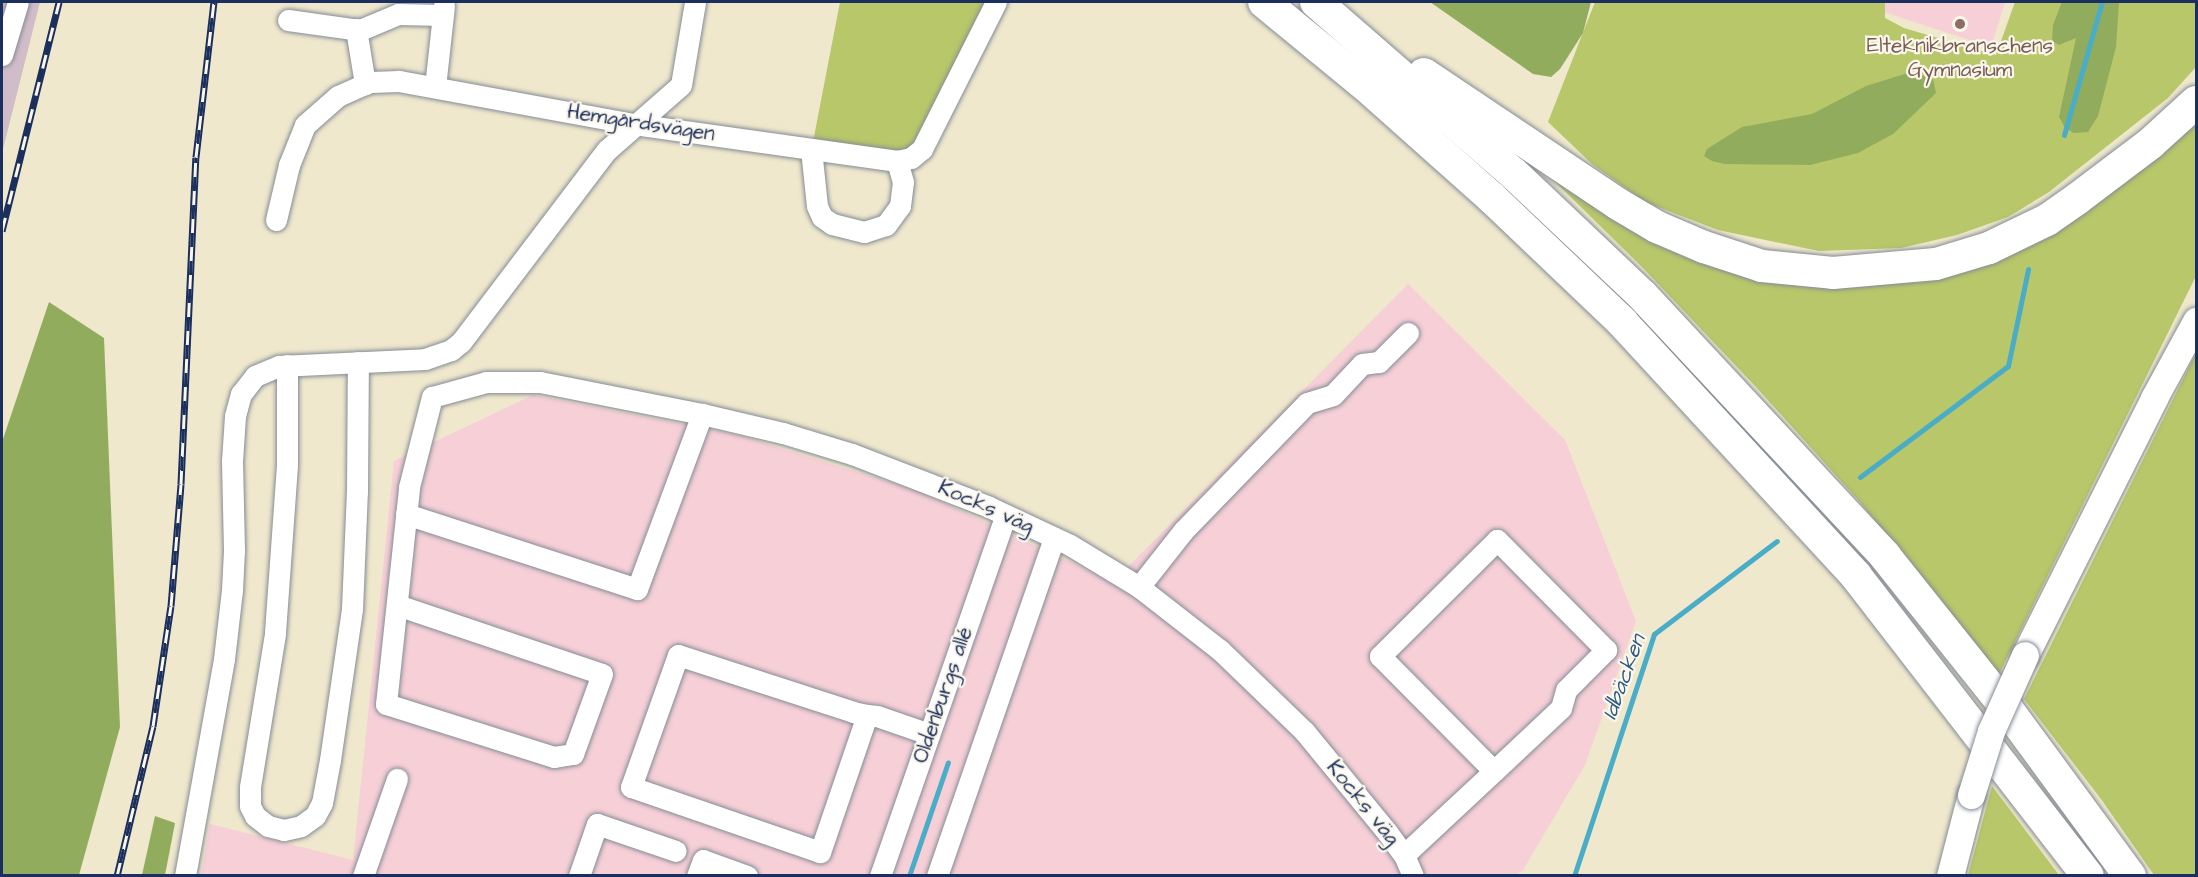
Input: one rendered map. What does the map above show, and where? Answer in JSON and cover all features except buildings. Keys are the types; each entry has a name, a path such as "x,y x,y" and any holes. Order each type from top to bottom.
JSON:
{"highway":[{"path":"1263,2 1364,84 1492,198 1622,322 1856,576 2088,876"},
{"path":"1318,3 1618,204 1657,227 1704,247 1762,266 1833,273 1884,270 1936,264 1989,248 2047,220 2078,199 2151,143 2196,102"},
{"path":"1318,3 1513,173 1642,295 1885,556 2008,710 2130,876"}],"main road":[{"path":"2154,398 2196,304"},
{"path":"1950,876 1971,795 1991,731 2025,655 2154,398 2196,321"}],"street":[{"path":"2,56 18,2"},
{"name":"Hemgårdsvägen","path":"634,124 681,85 695,2"},
{"path":"811,149 817,206 822,217 831,224 864,232 886,225 900,206 903,182 897,161 911,158 922,149 996,2"},
{"path":"288,20 356,29 398,14 443,10 435,87"},
{"path":"356,29 365,84"},
{"name":"Hemgårdsvägen","path":"276,220 289,165 305,125 338,96 365,84 399,81 634,124 897,161"},
{"path":"258,365 425,359 451,350 461,342 607,150 634,124"},
{"path":"1139,587 1183,531 1307,403 1333,395 1362,364 1379,362 1408,333"},
{"path":"283,365 287,465 275,634 250,787 250,806 255,816 268,826 284,830 302,826 315,816 322,803 330,759 352,609 357,492 358,362"},
{"path":"185,876 224,659 232,590 234,550 232,461 235,416 241,394 255,376 283,365"},
{"name":"Kocks väg","path":"406,514 409,487 432,398 486,382 540,382 702,414 852,454 924,480 1006,515 1054,538 1139,587 1220,650 1261,686 1304,731 1354,790 1404,855 1413,876"},
{"path":"397,605 602,674 573,754 554,757 386,704 406,514 638,589 702,414"},
{"name":"Oldenburgs allé","path":"880,876 1006,515"},
{"path":"936,876 1054,538"},
{"path":"1404,855 1494,771 1561,708 1566,690 1606,650 1497,540 1380,656 1494,771"},
{"path":"867,715 820,852 631,787 678,655 853,712 867,715 929,734"},
{"path":"363,876 397,779"},
{"path":"579,876 597,824 676,851"},
{"path":"697,876 702,860 747,876"}],"shaded area":[{"path":"2,2 40,2 2,153"},
{"name":"Elteknikbranschens Gymnasium","path":"1853,2 2005,2 1991,47"},
{"path":"1408,284 1565,440 1636,621 1585,765 1523,870 1516,875 201,876 210,824 353,860 394,461 533,395 738,435 921,492 1113,582"}],"green space":[{"path":"840,2 991,2 919,144 904,156 813,142"},
{"path":"1430,2 1591,2 1583,33 1560,69 1551,77 1533,74"},
{"path":"1595,2 1885,2 1885,18 1904,28 1996,55 2015,2 2196,2 2196,67 2168,98 2049,192 2008,217 1957,235 1901,248 1819,251 1718,230 1645,202 1592,164 1548,122"},
{"path":"2062,2 2119,2 2116,47 2098,116 2088,132 2074,133 2065,128 2059,117 2076,38 2059,45 2052,41 2053,25"},
{"path":"1911,72 1933,79 1936,93 1893,134 1858,153 1810,165 1725,164 1712,161 1704,156 1707,149 1742,127 1812,114 1866,86"},
{"path":"2196,118 2196,276 1999,674 1859,501 1756,387 1644,269 1534,161 1708,259 1941,273"},
{"path":"49,302 104,338 120,727 79,875 2,875 2,442"},
{"path":"2196,353 2196,875 2154,875 2101,799 2024,699"},
{"path":"1992,786 2059,875 1968,875"},
{"path":"155,816 175,823 165,875 142,875"}],"waterway":[{"name":"Idbäcken","path":"2064,135 2102,2"},
{"name":"Idbäcken","path":"1860,477 2008,366 2028,269"},
{"name":"Idbäcken","path":"1574,876 1654,634 1777,541"},
{"path":"909,876 948,762"}],"railway":[{"path":"2,231 59,2"},
{"path":"117,876 153,726 171,606 181,484 196,157 214,2"}],"place":[{"name":"Elteknikbranschens Gymnasium","path":"1960,24"}]}
